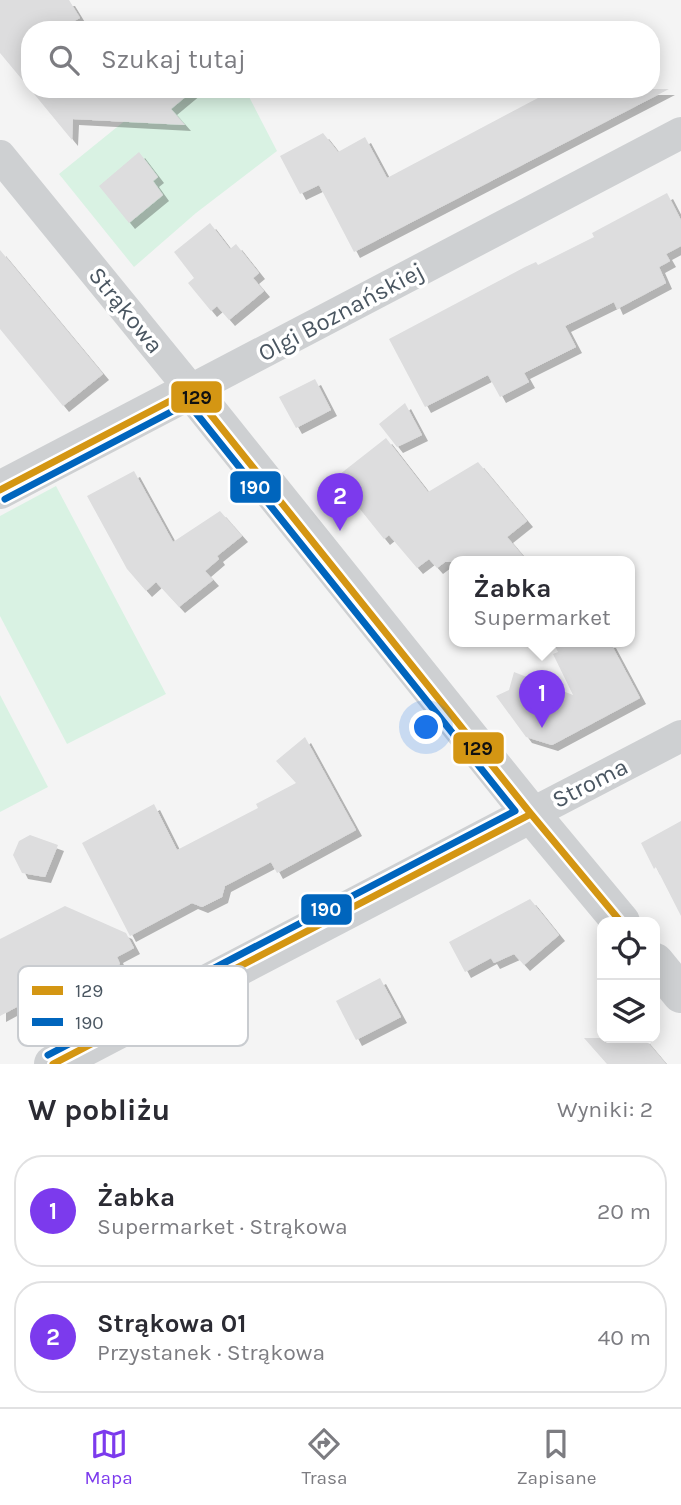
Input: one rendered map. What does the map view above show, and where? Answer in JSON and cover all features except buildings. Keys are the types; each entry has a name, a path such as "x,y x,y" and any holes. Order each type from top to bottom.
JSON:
{"street":[{"name":"Olgi Boznańskiej","path":"0,490 681,133"},
{"name":"Strąkowa","path":"0,156 617,917"},
{"name":"Stroma","path":"240,966 681,736"},
{"path":"660,968 681,994"},
{"name":"Stroma","path":"53,1064 87,1046"}],"green space":[{"path":"153,98 250,98 277,151 196,213 134,267 59,174"},
{"path":"56,486 166,694 67,744 0,616 0,516"},
{"path":"0,695 48,787 0,812"}],"transit line":[{"name":"129","path":"0,490 191,390 617,917"},
{"name":"190","path":"5,499 188,403 515,811 218,966"},
{"name":"129","path":"240,966 531,814"},
{"name":"190","path":"48,1055 65,1046"},
{"name":"129","path":"53,1064 87,1046"}],"place":[{"name":"Strąkowa 01","path":"340,531"},
{"name":"Żabka","path":"542,728"}]}
